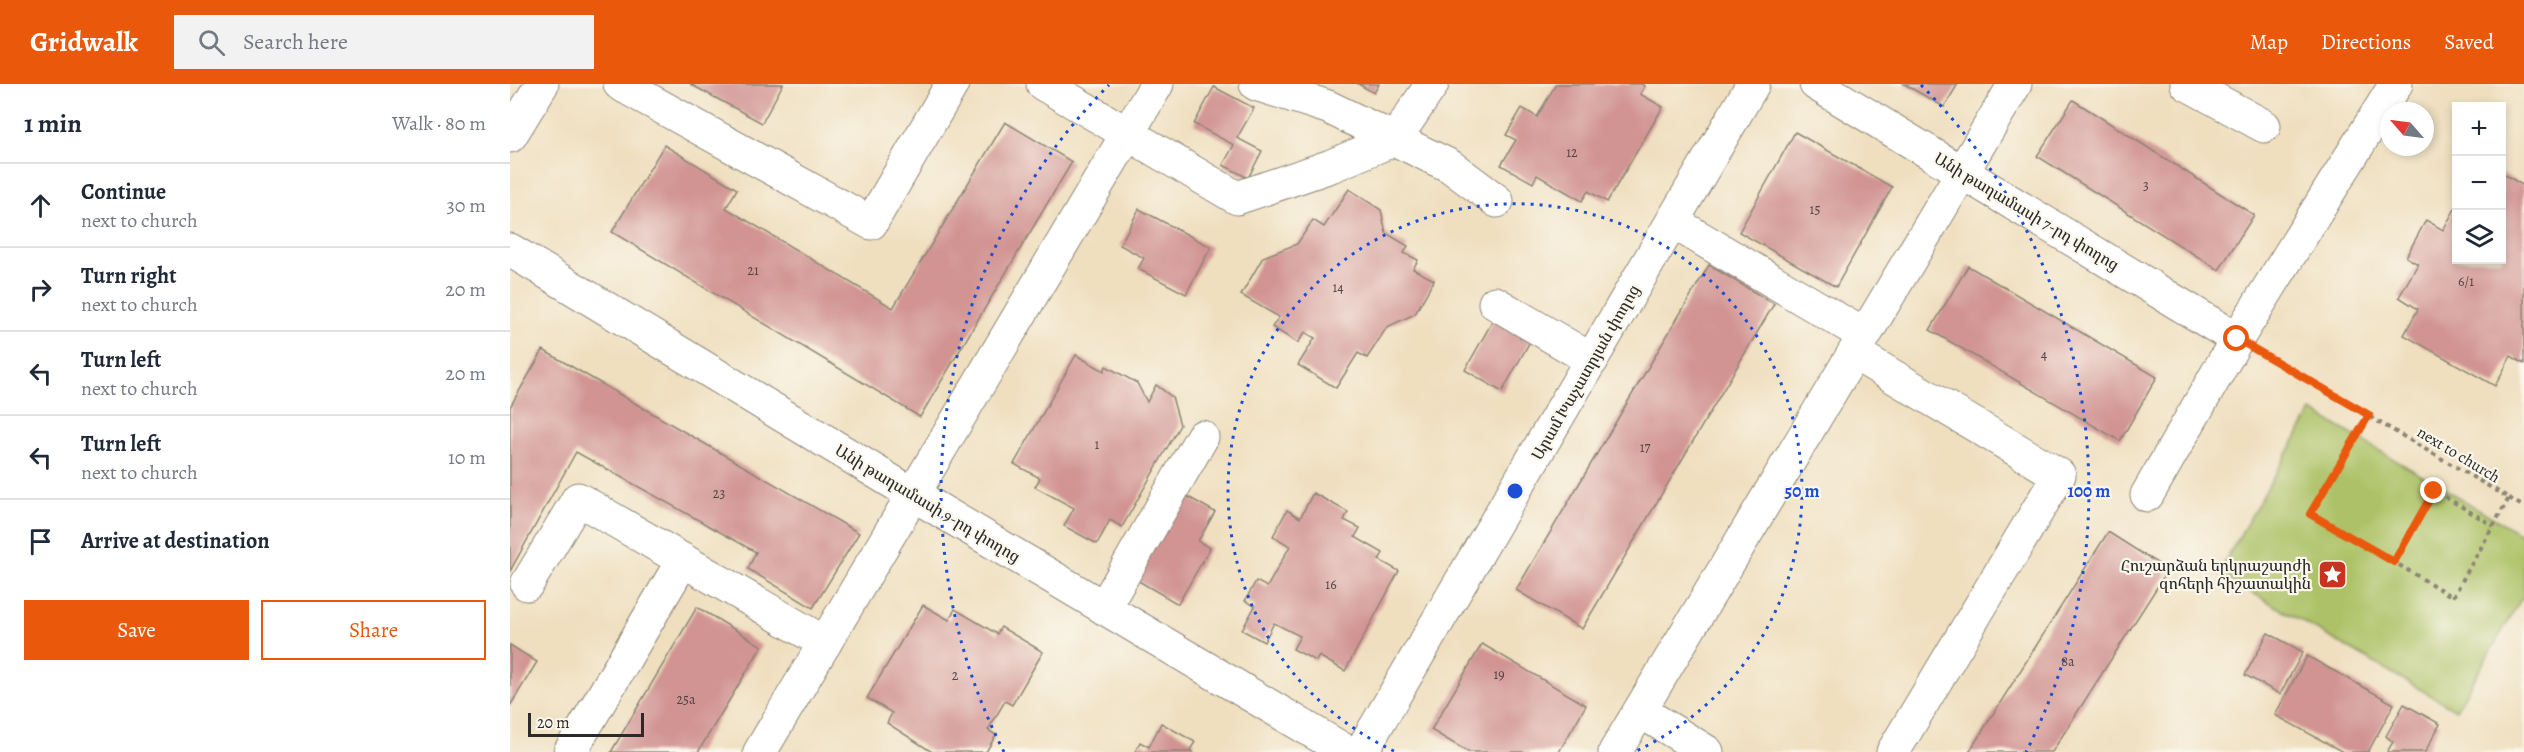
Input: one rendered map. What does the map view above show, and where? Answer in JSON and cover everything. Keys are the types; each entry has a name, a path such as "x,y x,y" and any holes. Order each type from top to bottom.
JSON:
{"street":[{"path":"510,136 542,84"},
{"path":"620,84 871,223 952,84"},
{"path":"1043,84 1238,198 1331,166 1395,139 1432,84"},
{"path":"768,749 825,643 1157,84"},
{"path":"1256,84 1328,107 1395,139 1450,166 1497,201"},
{"name":"Արամ Խաչատրյան փողոց","path":"1361,752 1753,84"},
{"name":"Անի թաղամասի 7-րդ փողոց","path":"1816,84 2237,339"},
{"path":"1615,752 2015,84"},
{"path":"2187,84 2264,126"},
{"path":"2147,495 2237,339 2396,84"},
{"path":"1673,222 2059,475 1893,752"},
{"name":"Անի թաղամասի 9-րդ փողոց","path":"510,250 914,495 1347,752"},
{"path":"1495,303 1593,360"},
{"path":"1104,608 1202,437"},
{"path":"527,584 578,499 825,643"},
{"path":"570,752 683,560"},
{"path":"1640,711 1707,752"}],"path":[{"name":"next to church","path":"2237,339 2369,415 2509,498 2453,597 2310,514 2369,415"},
{"path":"2394,562 2434,491 2494,526"},
{"path":"2509,498 2524,507"}],"green space":[{"path":"2312,411 2524,536 2524,594 2456,710 2218,573"}],"building":[{"path":"690,84 783,84 762,123"},
{"path":"1358,84 1379,84 1374,93"},
{"path":"1556,84 1641,84 1645,86 1640,94 1663,107 1607,202 1588,191 1582,201 1537,175 1533,183 1501,165 1516,140 1506,135 1522,108 1537,117"},
{"path":"1904,84 1958,84 1944,107"},
{"path":"1214,87 1254,108 1237,138 1262,151 1248,178 1223,165 1234,145 1194,124"},
{"path":"2073,100 2254,215 2219,270 2037,156"},
{"path":"1005,122 1072,162 920,417 612,232 664,145 737,189 726,208 893,308"},
{"path":"1795,132 1892,187 1836,287 1739,232"},
{"path":"2506,175 2524,186 2524,364 2511,356 2495,386 2404,335 2418,309 2399,297 2418,264 2406,257 2426,220 2443,230 2452,214 2452,264 2506,264"},
{"path":"1349,189 1381,210 1386,233 1408,246 1404,253 1418,260 1413,269 1434,280 1415,314 1387,327 1367,358 1358,353 1336,388 1298,365 1315,338 1305,332 1298,343 1272,327 1279,317 1241,295 1263,257 1297,244 1313,220 1324,227"},
{"path":"1139,209 1211,247 1186,294 1138,269 1144,258 1120,245"},
{"path":"1709,265 1774,304 1582,629 1516,590"},
{"path":"1968,266 2157,377 2120,441 1930,330"},
{"path":"1496,315 1533,336 1502,392 1465,370"},
{"path":"543,350 859,533 813,608 748,569 756,552 576,452 510,571 510,407"},
{"path":"1076,355 1104,371 1106,366 1137,383 1147,402 1156,385 1172,397 1180,425 1122,527 1110,520 1097,544 1064,526 1074,508 1035,487 1040,478 1014,464"},
{"path":"1313,493 1348,512 1344,520 1360,528 1355,537 1383,553 1379,560 1399,571 1345,671 1319,656 1316,661 1293,649 1300,636 1274,623 1264,642 1242,630 1255,606 1245,601 1256,581 1267,587 1290,546 1273,536 1287,510 1300,518"},
{"path":"1183,494 1215,512 1198,541 1210,548 1178,604 1135,579"},
{"path":"2108,532 2168,570 2052,752 1969,752"},
{"path":"923,605 949,620 955,609 997,634 1001,627 1043,652 1012,705 1005,701 988,730 996,735 986,752 932,752 887,723 892,713 867,698"},
{"path":"697,607 762,646 698,752 611,752"},
{"path":"2268,633 2303,652 2280,694 2245,675"},
{"path":"1482,644 1586,705 1559,752 1468,752 1431,730"},
{"path":"510,645 537,662 510,706"},
{"path":"2307,656 2394,704 2368,752 2343,752 2275,715"},
{"path":"2404,704 2440,724 2425,752 2387,752 2393,742 2386,736"},
{"path":"1161,723 1195,742 1190,750 1192,752 1135,752 1140,742 1149,747"}],"place":[{"name":"Հուշարձան երկրաշարժի զոհերի հիշատակին","path":"2332,574"}],"route":[{"path":"2237,339 2369,415 2310,514 2394,562 2434,491"}]}
